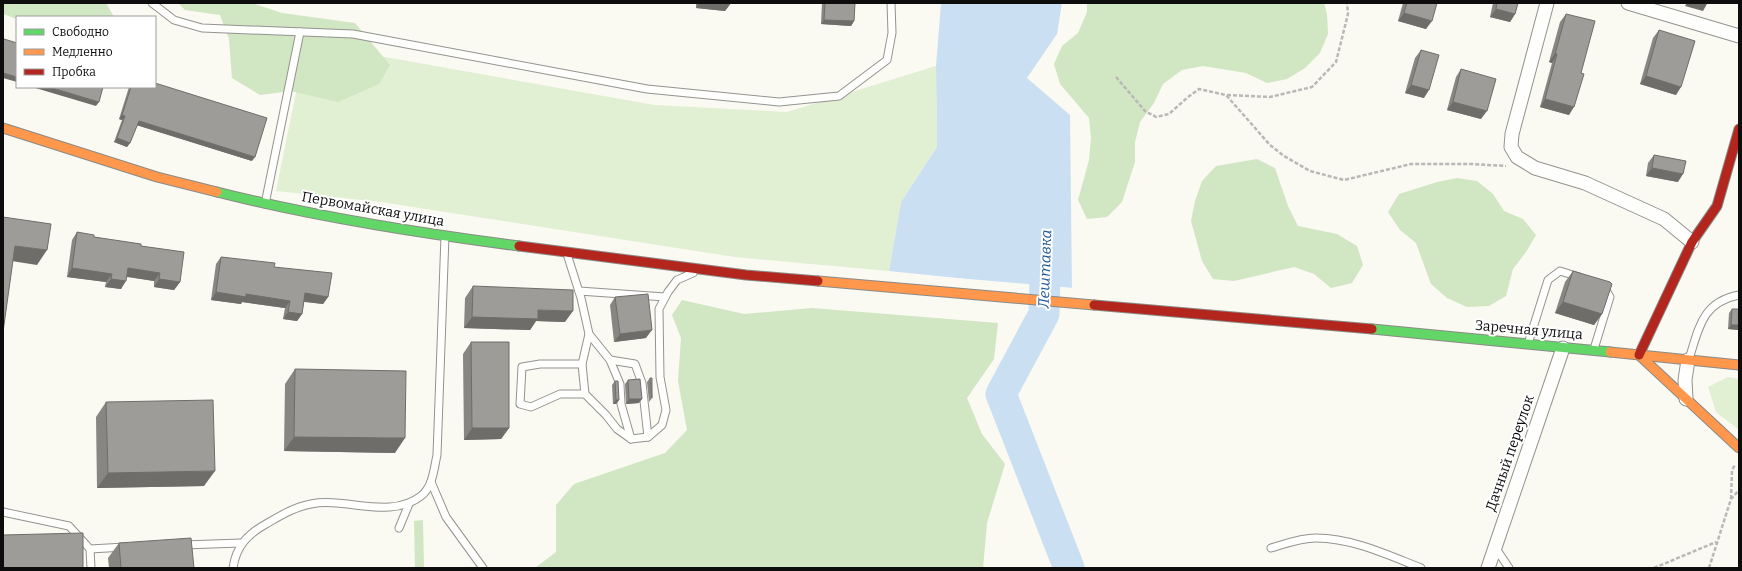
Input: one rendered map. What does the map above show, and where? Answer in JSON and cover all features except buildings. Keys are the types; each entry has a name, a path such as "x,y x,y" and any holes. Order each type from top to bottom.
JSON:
{"main road":[{"name":"Первомайская улица","path":"3,128 157,177 265,204 445,236 746,275"},
{"path":"1739,129 1717,206 1692,242 1639,355 1739,448"},
{"name":"Заречная улица","path":"746,275 1317,324 1739,365"}],"street":[{"path":"1547,3 1512,134 1511,147 1517,157 1535,168 1585,183 1664,219 1692,242"},
{"path":"1628,3 1739,36"},
{"name":"Дачный переулок","path":"1488,568 1563,348"},
{"path":"1686,399 1685,380 1688,360"}],"lane":[{"path":"152,3 174,20 202,28 353,34 647,89 779,102 839,96 887,60 892,33 891,3"},
{"path":"265,204 300,32"},
{"path":"233,568 241,543 258,528 291,510 311,504 334,503 389,508 409,504 422,496 431,482 437,455 445,236"},
{"path":"566,252 579,291 589,334 610,360 620,384 621,404 631,439"},
{"path":"589,334 582,364 586,394 617,429 631,439 648,437 662,425 666,410 660,377 660,309 665,297 677,280 699,270"},
{"path":"1528,344 1548,280 1560,271 1602,284 1610,298 1594,350"},
{"path":"579,291 665,297"},
{"path":"1688,360 1699,325 1707,312 1717,302 1739,295"},
{"path":"610,360 635,364 642,383 648,437"},
{"path":"582,364 540,364 522,366 520,404 531,407 560,394 586,394"},
{"path":"431,482 446,517 483,568"},
{"path":"399,528 409,504"},
{"path":"3,512 69,526 90,549 91,568"},
{"path":"1271,548 1295,540 1315,538 1334,540 1373,549 1421,568"},
{"path":"177,545 241,543"},
{"path":"1495,546 1509,568"},
{"path":"90,549 130,547"}],"path":[{"path":"1116,77 1145,111 1156,117 1169,114 1188,96 1198,89 1226,95 1270,97 1312,87 1336,62 1348,14 1347,3"},
{"path":"1226,95 1270,145 1284,156 1310,171 1344,180 1411,164 1472,164 1535,168"},
{"path":"1709,568 1716,542 1731,500 1732,470 1736,464"},
{"path":"1731,500 1739,490"},
{"path":"1654,568 1716,542"}],"green space":[{"path":"3,3 106,3 113,16 16,16 16,19 3,14"},
{"path":"178,3 252,3 282,13 355,23 390,65 379,84 338,102 291,91 260,95 232,78 229,39 220,15 185,10"},
{"path":"1087,3 1324,3 1327,14 1328,34 1320,53 1305,68 1287,79 1267,83 1246,73 1203,66 1182,70 1163,84 1154,103 1140,122 1135,142 1135,162 1122,202 1107,217 1087,219 1078,200 1089,160 1091,138 1089,118 1060,84 1054,64 1062,46 1078,33 1087,12"},
{"path":"306,43 654,105 787,112 936,66 937,147 901,202 889,271 735,257 381,202 276,191"},
{"path":"1257,159 1275,168 1288,206 1298,226 1337,234 1357,246 1363,265 1352,283 1331,288 1314,274 1294,267 1234,281 1213,279 1202,261 1191,221 1195,201 1202,181 1216,166"},
{"path":"1457,178 1477,181 1493,194 1504,211 1523,219 1536,235 1526,252 1513,269 1506,296 1489,306 1467,307 1447,298 1431,284 1416,243 1400,230 1388,212 1399,194 1437,182"},
{"path":"682,300 744,314 812,308 998,323 994,359 967,398 982,434 1005,464 987,523 983,568 535,568 556,552 556,505 574,484 665,453 687,430 678,381 681,338 672,315"},
{"path":"1728,377 1739,379 1739,430 1716,412 1708,387"},
{"path":"423,520 424,568 415,568 414,521"}],"water":[{"path":"941,3 1062,3 1057,34 1027,78 1070,115 1072,290 889,271 901,202 937,147 936,66"}],"pier":[{"path":"888,272 1074,288 1074,290 1072,292"}],"waterway":[{"name":"Лештавка","path":"1046,244 1044,314 1001,394 1069,568"}],"traffic: fast":[{"path":"217,192 367,224 519,246"},
{"path":"1372,329 1610,352"}],"traffic: slow":[{"path":"3,128 157,177 217,192"},
{"path":"818,281 1094,305"},
{"path":"1610,352 1739,365"},
{"path":"1639,355 1739,448"}],"traffic: jam":[{"path":"1639,355 1692,242 1717,206 1739,129"},
{"path":"519,246 746,275 818,281"},
{"path":"1094,305 1372,329"}]}
